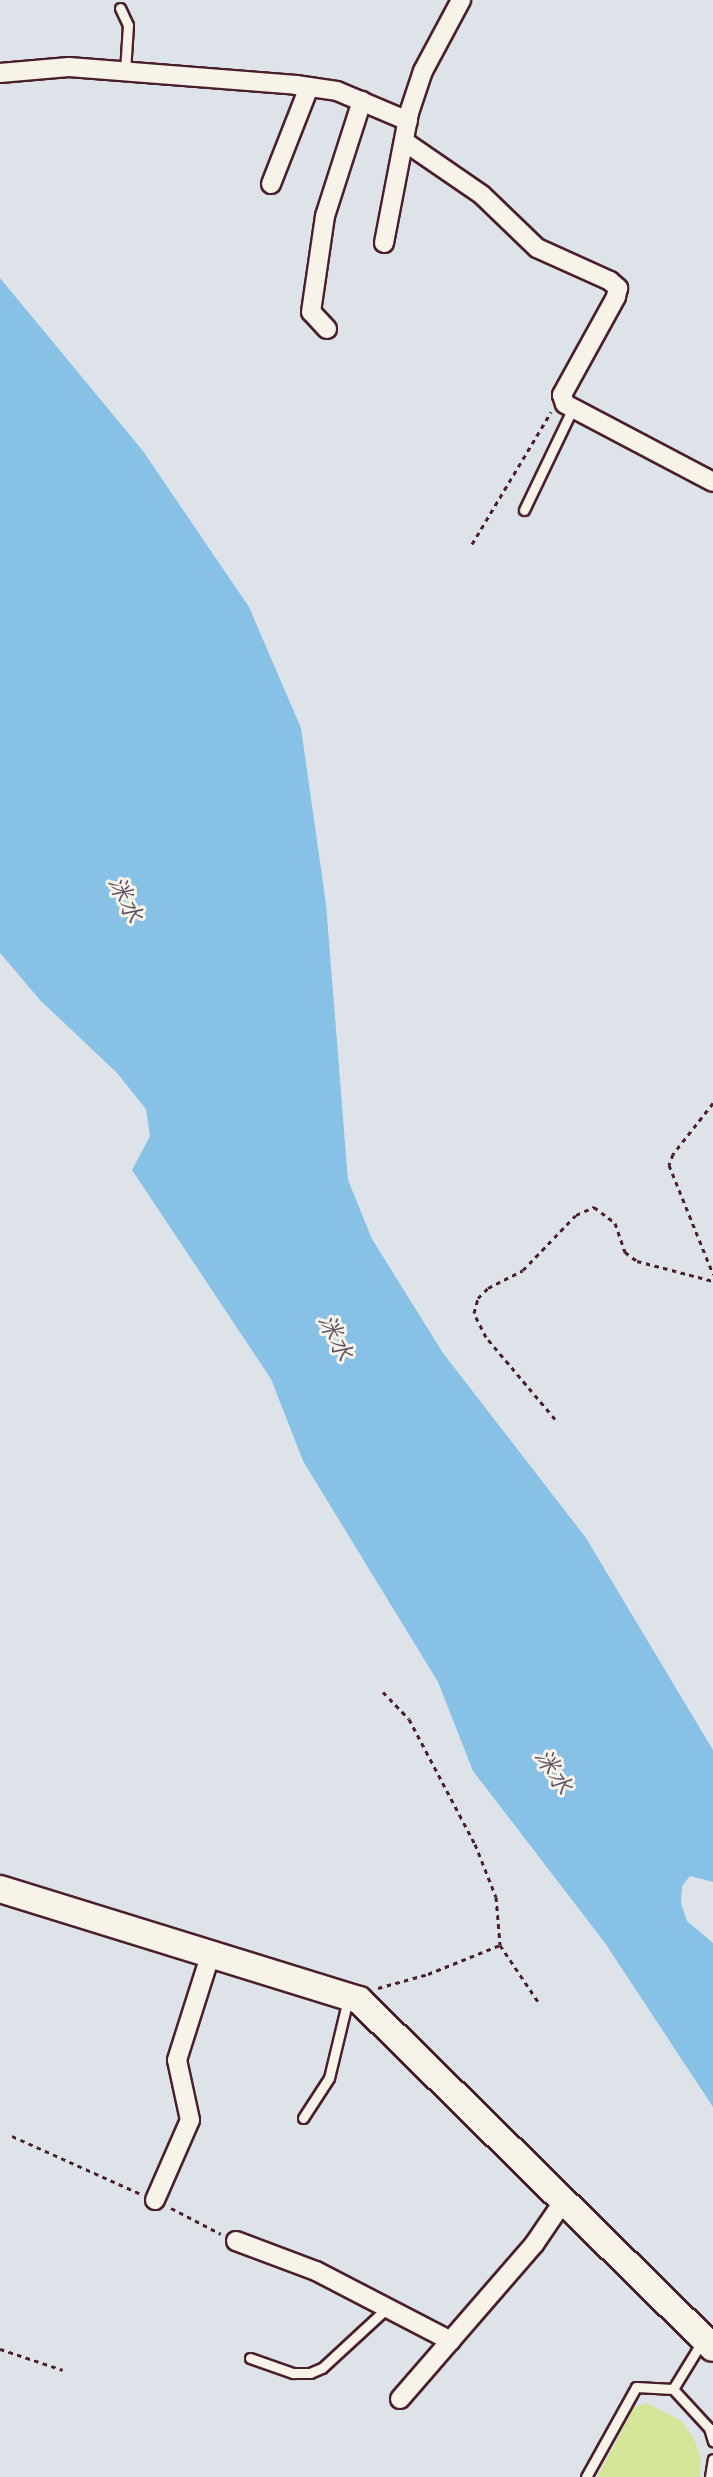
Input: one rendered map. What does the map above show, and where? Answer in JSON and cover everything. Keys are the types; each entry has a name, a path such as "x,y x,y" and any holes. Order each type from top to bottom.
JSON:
{"street":[{"path":"384,243 394,179 423,71 461,0"},
{"path":"0,73 69,67 309,87 337,91 408,121"},
{"path":"271,184 309,87"},
{"path":"327,329 311,312 325,216 362,101"},
{"path":"405,142 482,195 537,248 610,280 618,288 616,297 567,403 713,482"},
{"path":"0,1890 210,1956 349,1996 369,2007 708,2343"},
{"path":"155,2200 190,2120 177,2060 210,1956"},
{"path":"400,2399 535,2243 565,2199"},
{"path":"236,2241 316,2271 451,2341"}],"lane":[{"path":"120,8 128,25 125,72"},
{"path":"524,510 567,403"},
{"path":"303,2118 329,2078 349,1996"},
{"path":"250,2358 293,2373 310,2373 322,2368 387,2308"},
{"path":"674,2389 708,2343"},
{"path":"586,2477 636,2387 674,2389 709,2428 713,2441"},
{"path":"710,2477 713,2459"}],"path":[{"path":"472,544 532,437 567,403"},
{"path":"713,1103 673,1154 669,1165 713,1274"},
{"path":"555,1419 486,1337 474,1313 478,1298 488,1288 523,1270 576,1215 594,1207 615,1223 625,1252 637,1261 713,1281"},
{"path":"383,1692 409,1719 475,1845 496,1897 500,1945 538,2003"},
{"path":"349,1996 428,1974 500,1945"},
{"path":"12,2136 155,2200 236,2241"},
{"path":"0,2349 63,2370"}],"green space":[{"path":"647,2403 682,2421 694,2439 701,2459 700,2477 597,2477 634,2407"}],"water":[{"name":"洣水","path":"0,278 143,451 249,607 301,728 326,904 348,1180 372,1239 443,1353 586,1538 713,1750 713,1882 690,1876 682,1886 681,1903 687,1921 713,1943 713,2107 605,1943 473,1771 438,1682 303,1461 271,1379 132,1170 150,1136 146,1109 117,1073 40,1000 0,953"}]}
